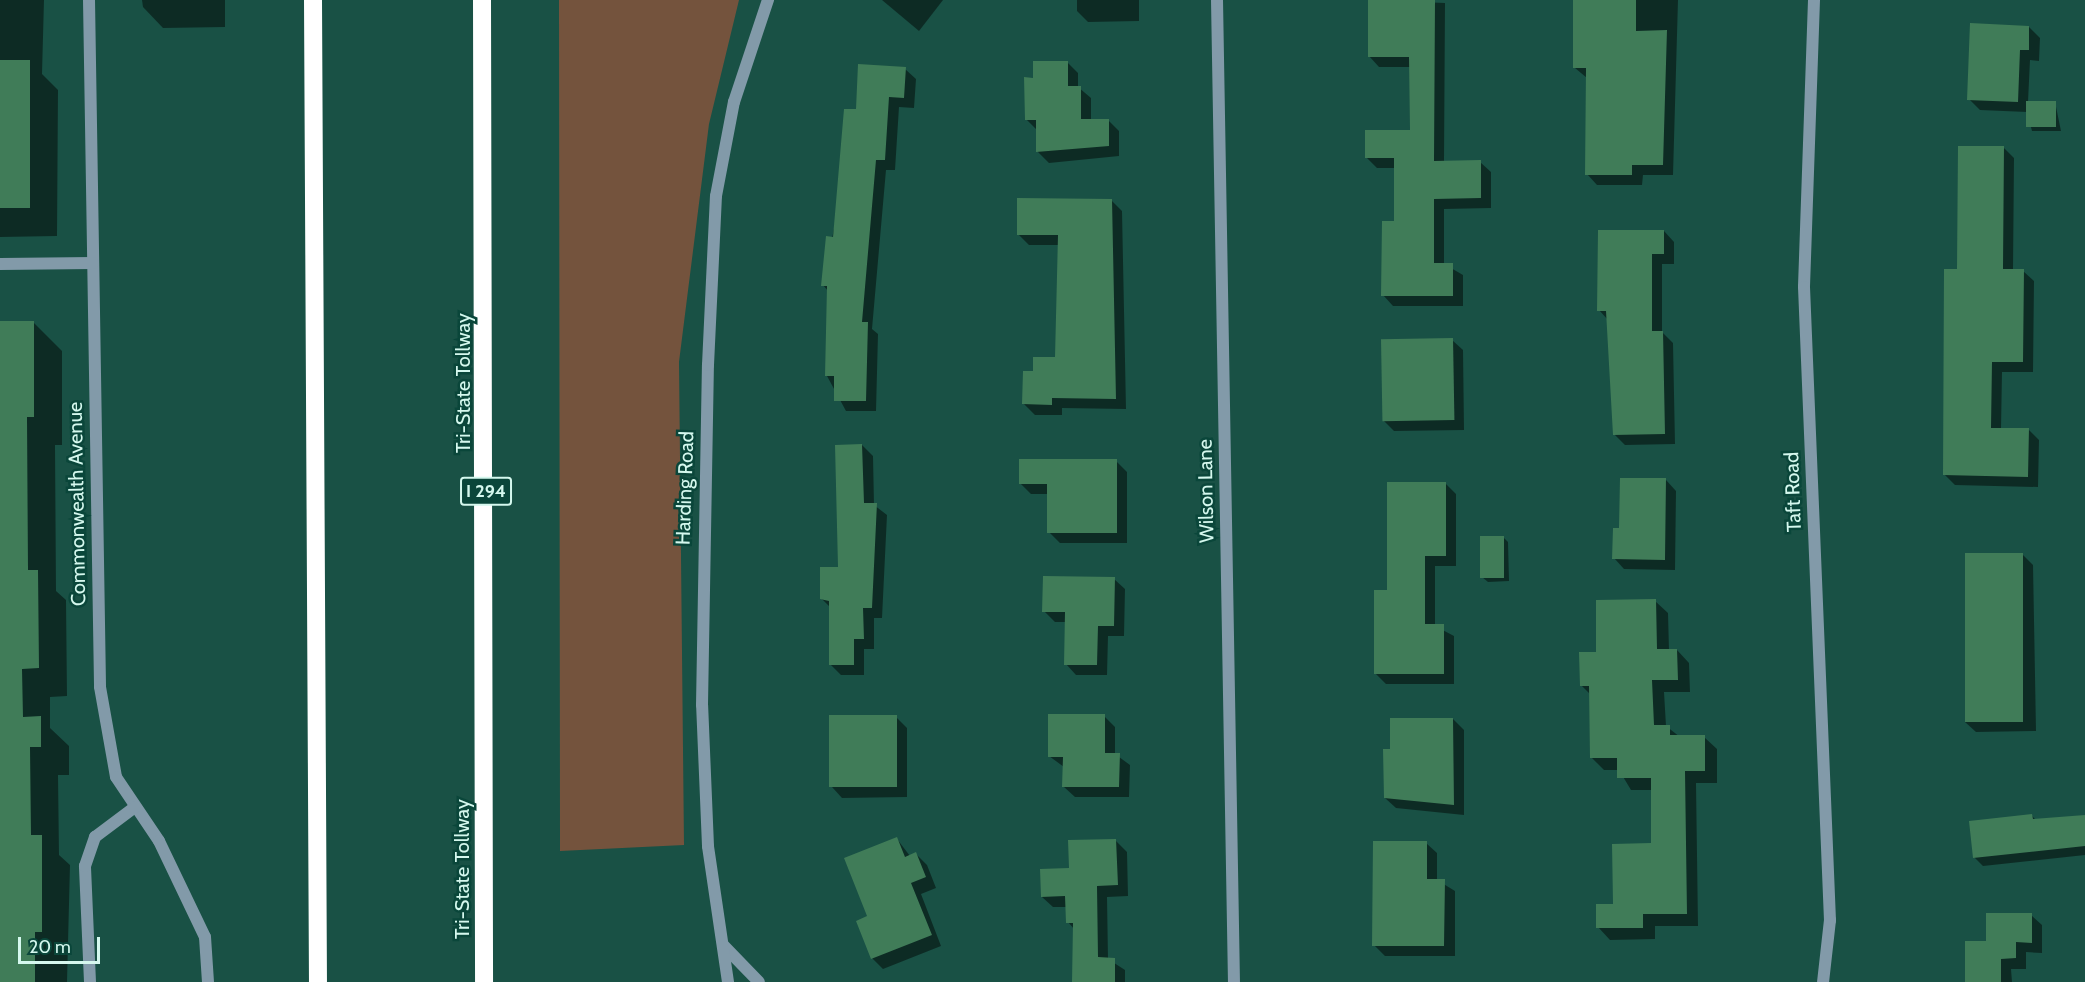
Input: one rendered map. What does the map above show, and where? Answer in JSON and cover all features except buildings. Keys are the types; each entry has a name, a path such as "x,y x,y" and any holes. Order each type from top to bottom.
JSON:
{"highway":[{"path":"313,0 318,982"},
{"name":"Tri-State Tollway","path":"482,0 484,982"}],"street":[{"name":"Commonwealth Avenue","path":"89,0 100,687 116,777 159,841 205,937 208,982"},
{"name":"Harding Road","path":"728,982 708,846 702,705 708,364 716,196 734,102 768,0"},
{"name":"Wilson Lane","path":"1217,0 1234,982"},
{"name":"Taft Road","path":"1814,0 1804,287 1830,920 1823,982"},
{"path":"0,264 93,263"},
{"path":"90,982 85,866 95,837 135,807"},
{"path":"724,946 759,982"}],"shaded area":[{"path":"559,0 739,0 709,124 679,362 684,845 560,851"}]}
